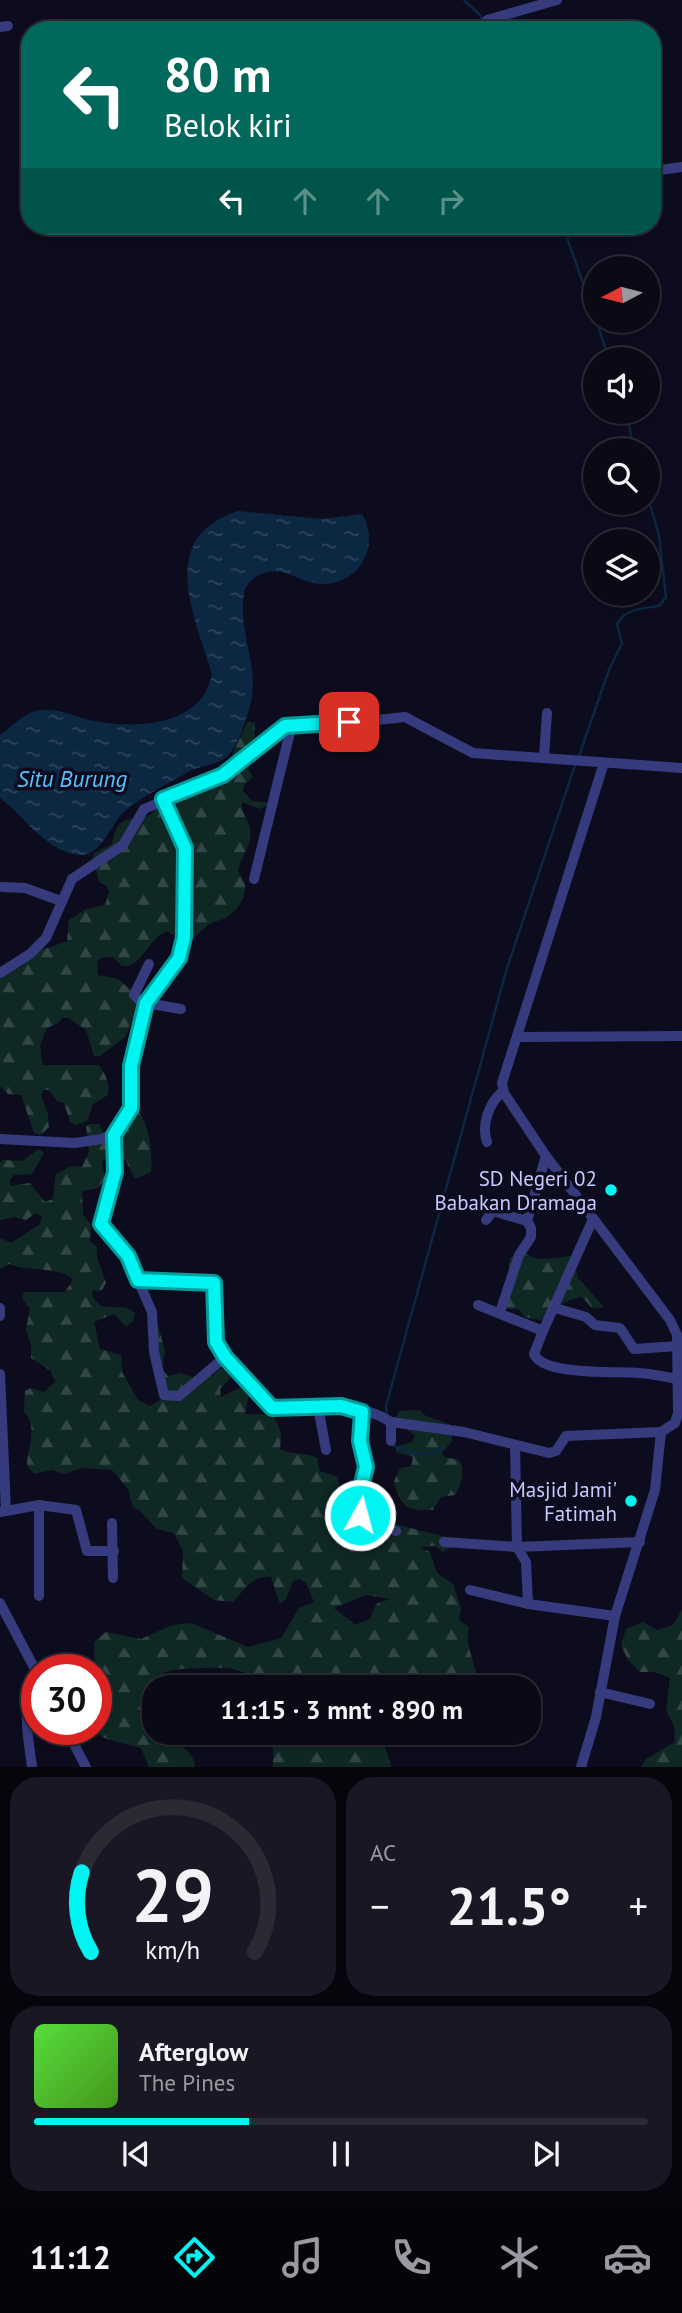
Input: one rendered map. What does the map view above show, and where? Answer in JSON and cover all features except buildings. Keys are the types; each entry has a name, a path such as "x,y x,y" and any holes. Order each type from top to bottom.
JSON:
{"street":[{"path":"487,20 557,0"},
{"path":"661,169 682,167"},
{"path":"544,757 547,713"},
{"path":"0,973 30,954 46,938 72,879 119,850 138,817 163,799 223,775 254,753 280,729 292,724 330,725 405,717 472,752 682,768"},
{"path":"254,879 292,724"},
{"path":"138,1280 214,1283 214,1335 225,1357 272,1408 341,1406 387,1419 464,1432 550,1453 556,1451 566,1436 661,1432 679,1423 681,1380 677,1335 670,1320 546,1156 503,1091 503,1077 604,763"},
{"path":"163,799 185,848 184,937 179,958 146,1005 131,1066 131,1108 114,1135 115,1172 101,1224 128,1256 155,1321 154,1352 164,1395 179,1396 225,1357"},
{"path":"2,887 25,888 61,901"},
{"path":"149,964 134,995 146,1005 181,1009"},
{"path":"517,1037 682,1035"},
{"path":"486,1142 484,1132 491,1105 503,1091"},
{"path":"0,1139 75,1143 114,1135"},
{"path":"527,1221 546,1156"},
{"path":"486,1220 493,1211 527,1221 531,1228 531,1237 519,1255 500,1312"},
{"path":"593,1219 534,1354 542,1363 593,1373 638,1373 681,1380"},
{"path":"478,1305 543,1331"},
{"path":"0,1308 0,1316"},
{"path":"555,1308 586,1317 595,1325 620,1328 634,1349 678,1346"},
{"path":"0,1374 3,1512 39,1505 76,1510 87,1551 114,1551"},
{"path":"318,1408 326,1450"},
{"path":"362,1412 360,1441 366,1467 357,1511 372,1522 396,1531"},
{"path":"387,1419 391,1441"},
{"path":"581,1767 615,1616 657,1480 661,1432"},
{"path":"515,1445 517,1547 526,1562 528,1604"},
{"path":"39,1505 39,1596"},
{"path":"113,1523 113,1578"},
{"path":"444,1542 517,1547 640,1542"},
{"path":"470,1590 506,1596 528,1604 615,1616"},
{"path":"0,1603 27,1654"},
{"path":"600,1692 650,1703"},
{"path":"30,1745 32,1767"},
{"path":"74,1745 86,1767"}],"green space":[{"path":"248,721 255,723 254,742 246,765 253,777 244,785 243,791 252,801 271,803 260,809 242,802 250,837 238,870 245,884 242,900 227,917 210,924 189,939 185,940 167,931 161,934 135,963 129,966 122,966 113,957 100,958 97,963 98,975 118,979 146,1003 138,1007 125,1037 100,1056 94,1056 86,1030 69,1018 62,1018 47,1028 40,1045 42,1065 99,1065 107,1079 108,1095 93,1104 87,1121 75,1125 70,1122 64,1103 57,1101 49,1090 43,1090 41,1096 48,1114 49,1127 41,1135 34,1133 21,1095 8,1094 0,1086 0,974 21,967 35,953 67,941 69,920 86,909 105,905 109,892 106,885 100,883 91,866 94,853 112,844 115,832 124,821 146,817 154,811 161,796 186,791 191,784 230,759"},
{"path":"136,1109 147,1129 151,1147 151,1172 135,1179 125,1159 108,1156 102,1162 105,1179 98,1188 82,1191 83,1214 91,1225 90,1242 97,1247 97,1257 106,1283 102,1290 93,1291 92,1296 100,1306 127,1308 135,1313 133,1321 126,1327 114,1314 94,1322 100,1349 121,1355 122,1372 138,1400 150,1406 162,1399 149,1347 153,1328 158,1325 165,1351 162,1369 168,1376 181,1373 194,1378 202,1374 212,1376 219,1369 229,1369 231,1378 220,1389 221,1397 241,1387 250,1390 245,1414 273,1415 281,1432 280,1449 317,1458 320,1471 338,1477 340,1493 366,1520 379,1525 394,1524 451,1538 451,1547 443,1552 435,1546 420,1547 430,1552 437,1573 453,1584 461,1608 459,1620 469,1627 469,1649 477,1675 253,1675 232,1669 198,1668 174,1670 160,1675 142,1675 142,1745 178,1745 191,1755 195,1767 149,1767 141,1748 112,1740 112,1654 94,1654 94,1642 106,1632 141,1639 172,1625 191,1623 248,1647 281,1638 299,1608 314,1602 306,1583 299,1579 293,1581 286,1599 280,1604 271,1577 254,1581 233,1602 214,1600 182,1578 183,1551 174,1533 157,1529 139,1510 133,1508 128,1489 112,1470 82,1468 64,1474 52,1470 34,1474 27,1465 32,1431 24,1412 25,1391 31,1388 44,1392 55,1382 51,1371 31,1358 31,1345 26,1329 30,1309 22,1298 24,1292 65,1292 73,1280 62,1273 9,1264 0,1269 0,1238 11,1243 40,1224 42,1217 36,1213 26,1220 14,1217 0,1220 0,1163 3,1160 22,1161 39,1149 44,1153 32,1174 14,1175 10,1186 30,1183 45,1202 53,1199 56,1174 72,1166 82,1167 89,1152 86,1127 89,1124 99,1124 105,1136 119,1131 123,1114","holes":["366,1595 390,1599 376,1604 370,1619 355,1625 334,1608"]},
{"path":"521,1249 538,1259 571,1256 578,1278 604,1307 592,1308 582,1297 577,1298 560,1305 541,1320 524,1317 519,1309 506,1309 510,1258"},
{"path":"419,1410 426,1416 449,1424 452,1441 442,1453 444,1457 459,1460 462,1468 461,1482 455,1495 441,1497 433,1510 416,1510 406,1506 398,1496 394,1481 400,1468 411,1466 413,1457 396,1452 396,1447 412,1442 415,1436 407,1429 396,1428 393,1420 400,1411"},
{"path":"682,1610 682,1767 641,1767 646,1759 675,1742 674,1726 666,1711 670,1678 655,1672 640,1672 628,1660 621,1645 626,1629 643,1622 657,1630 673,1625"},
{"path":"273,1745 385,1745 391,1767 273,1767"}],"water":[{"name":"Situ Burung","path":"238,511 322,519 362,514 367,525 368,549 358,568 339,581 317,584 274,571 265,572 250,582 245,591 243,608 253,679 252,694 244,726 234,748 221,761 193,769 135,804 121,815 94,851 81,855 58,848 37,833 0,798 0,735 25,716 41,710 59,711 106,723 143,724 179,715 194,706 205,692 212,674 191,604 189,559 197,540 212,523"}],"waterway":[{"path":"464,0 483,21"},
{"path":"566,235 583,283"},
{"path":"600,333 605,347"},
{"path":"629,424 632,438"},
{"path":"579,756 609,670 622,643 617,624 630,612 659,606 666,597 659,535 653,515"},
{"path":"387,1417 386,1406 507,968 575,765"},
{"path":"392,1444 416,1453 444,1448"}],"place":[{"name":"SD Negeri 02 Babakan Dramaga","path":"611,1190"},
{"name":"Masjid Jami' Fatimah","path":"631,1501"}],"route":[{"path":"349,722 285,726 240,765 202,786 163,799 185,848 187,870 184,937 179,958 146,1003 131,1066 131,1108 120,1131 114,1135 115,1172 101,1224 128,1256 138,1280 214,1283 216,1342 225,1357 272,1408 341,1406 362,1412 360,1441 366,1467 358,1500 357,1511 360,1515"}]}
